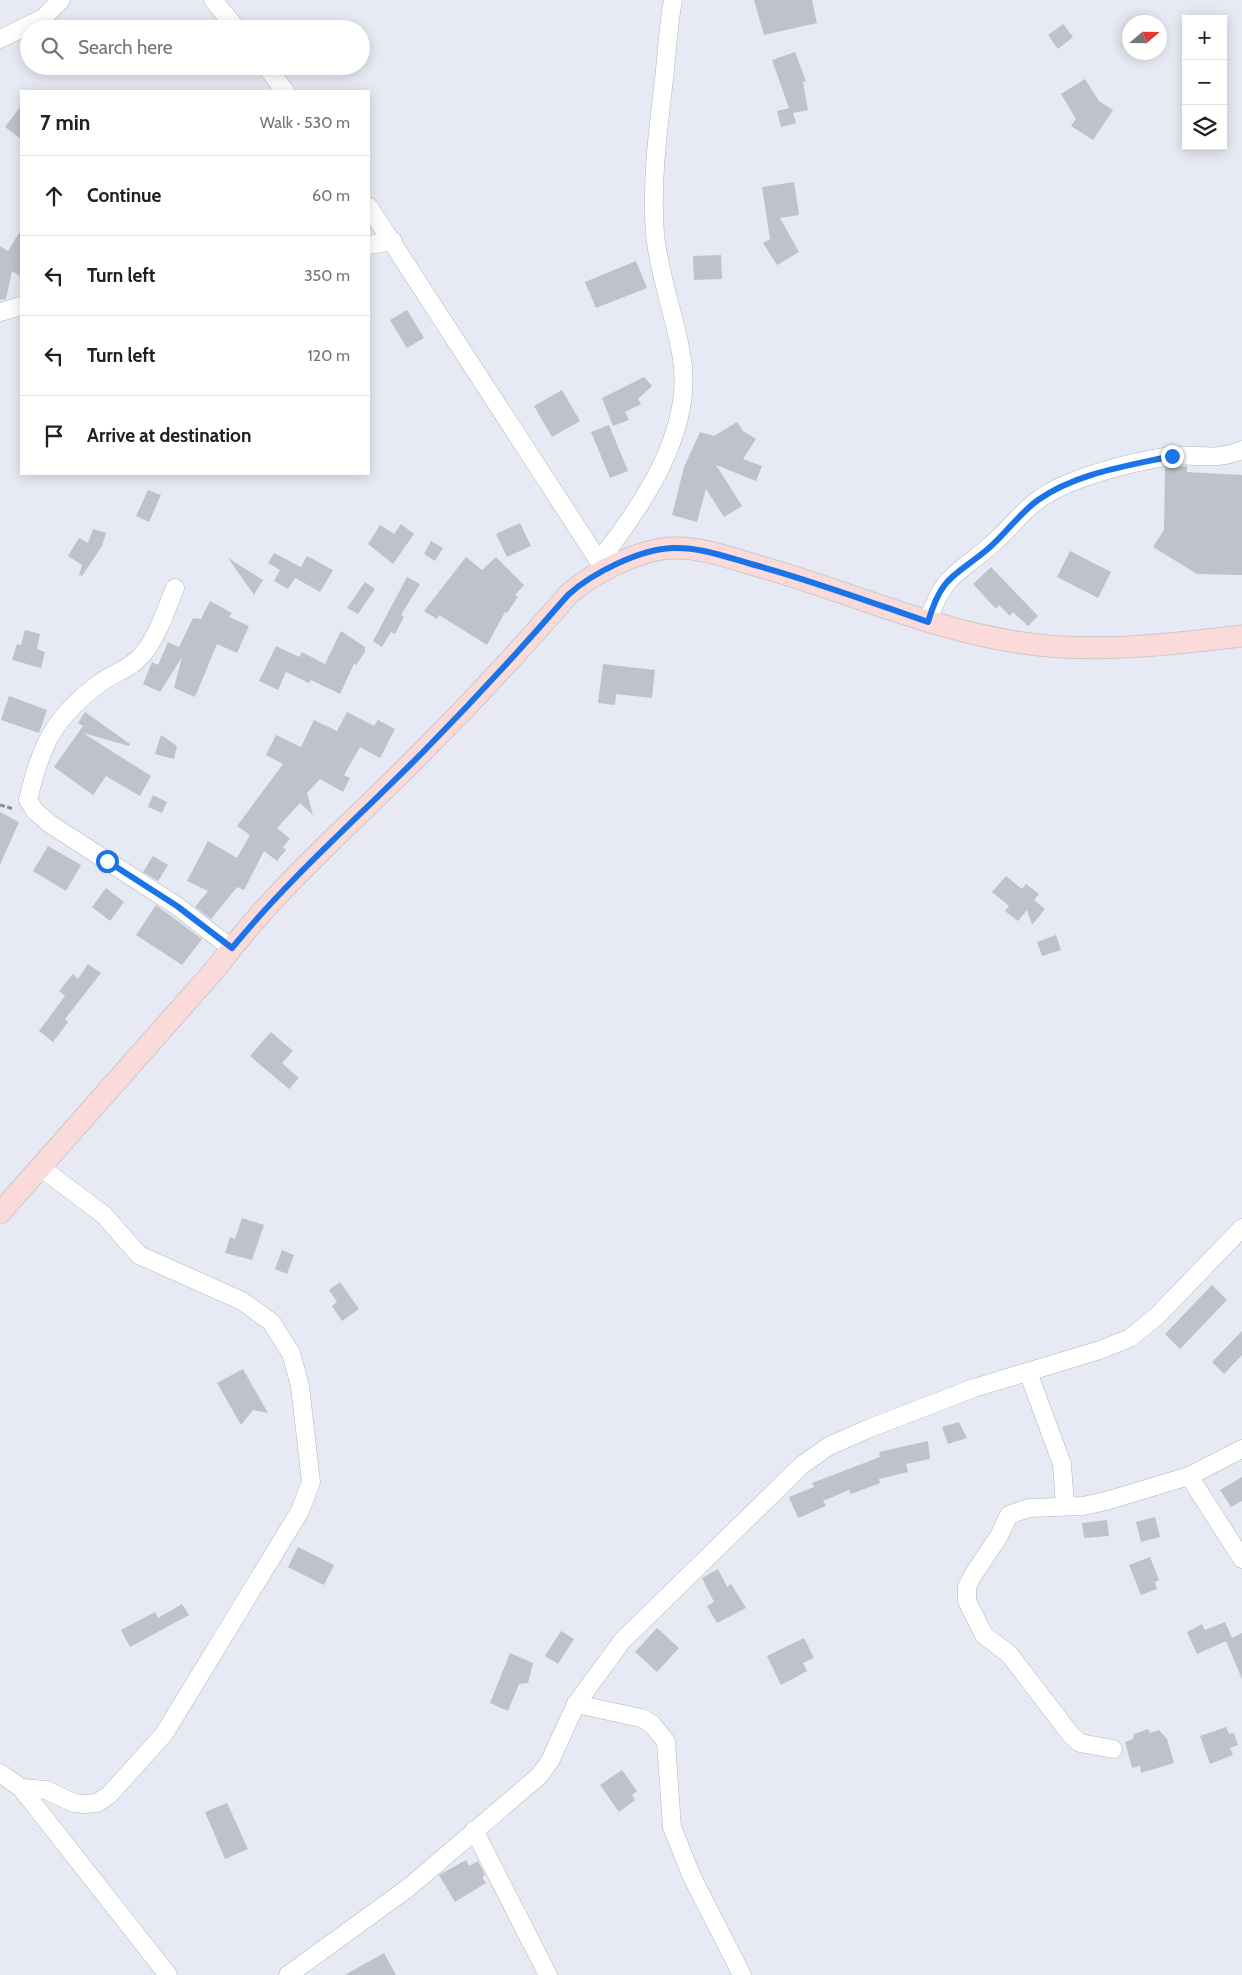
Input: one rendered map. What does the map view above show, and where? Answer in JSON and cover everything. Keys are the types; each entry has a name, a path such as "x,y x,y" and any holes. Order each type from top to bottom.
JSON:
{"main road":[{"path":"0,1213 212,974 251,925 337,834 424,751 568,595 602,566 645,552 673,548 699,549 801,578 954,630 1016,642 1086,648 1120,648 1242,636"}],"street":[{"path":"39,20 61,0"},
{"path":"213,0 230,20"},
{"path":"370,208 393,241 602,566 666,458 678,425 685,395 682,354 664,289 655,234 654,149 673,0"},
{"path":"0,39 20,29"},
{"path":"273,75 284,90"},
{"path":"370,245 393,241"},
{"path":"0,312 20,306"},
{"path":"928,622 935,598 947,580 999,539 1037,500 1059,487 1083,478 1172,456 1217,458 1242,450"},
{"path":"176,588 141,656 124,670 101,682 72,706 52,730 37,763 28,800 35,811 50,824 177,906 232,948"},
{"path":"21,1788 46,1790 74,1802 84,1804 97,1803 109,1795 164,1734 300,1511 311,1482 300,1386 291,1353 271,1322 242,1301 140,1255 104,1215 40,1167"},
{"path":"288,1975 408,1888 539,1776 550,1761 576,1704 622,1641 802,1464 829,1446 974,1388 1116,1345 1130,1338 1157,1316 1242,1228"},
{"path":"1028,1372 1062,1464 1065,1505"},
{"path":"1113,1749 1080,1743 1071,1735 1008,1654 984,1635 967,1601 967,1587 1000,1536 1009,1515 1029,1508 1065,1505 1083,1506 1106,1502 1189,1476 1242,1449"},
{"path":"1189,1476 1242,1559"},
{"path":"576,1704 642,1718 652,1724 666,1742 672,1827 692,1878 742,1975"},
{"path":"0,1773 21,1788 168,1975"},
{"path":"474,1830 548,1975"}],"building":[{"path":"754,0 812,0 817,23 764,35"},
{"path":"1063,24 1073,37 1058,49 1048,35"},
{"path":"795,52 806,81 803,82 808,110 793,113 796,123 781,127 777,111 789,108 772,60"},
{"path":"1085,79 1099,101 1113,110 1093,140 1071,126 1076,119 1061,94"},
{"path":"20,107 20,138 5,127"},
{"path":"794,182 799,215 780,218 799,252 777,265 763,243 770,239 762,187"},
{"path":"20,232 20,276 12,271 6,299 0,300 0,246 8,251"},
{"path":"721,255 722,279 694,280 693,256"},
{"path":"636,261 647,288 596,308 585,282"},
{"path":"407,310 424,338 407,348 390,320"},
{"path":"644,377 652,386 638,399 641,404 625,412 629,420 613,426 602,398"},
{"path":"562,390 580,421 552,437 534,406"},
{"path":"737,422 743,431 756,439 743,459 762,466 756,481 716,465 742,506 724,517 706,489 697,522 672,515 684,467 700,432 714,436"},
{"path":"609,425 628,471 610,478 591,432"},
{"path":"1187,466 1187,472 1242,475 1242,575 1197,574 1153,547 1164,530 1165,468"},
{"path":"148,490 161,495 149,522 136,516"},
{"path":"520,523 531,546 507,557 496,534"},
{"path":"401,524 414,534 393,564 368,544 380,525 394,534"},
{"path":"93,529 106,533 102,546 82,576 79,575 82,565 68,556 79,538 88,543"},
{"path":"431,541 443,548 435,561 424,554"},
{"path":"1070,551 1111,572 1098,598 1057,577"},
{"path":"274,553 301,567 307,556 333,570 320,592 295,578 288,589 274,581 280,570 268,563"},
{"path":"466,557 482,570 496,557 524,585 515,595 518,597 507,613 505,612 487,645 439,615 437,619 424,611"},
{"path":"228,558 263,580 254,595"},
{"path":"991,567 1038,616 1028,626 1013,612 1010,616 999,605 996,609 973,584"},
{"path":"407,577 420,584 401,615 404,617 395,634 391,632 382,647 373,641"},
{"path":"365,582 375,589 358,614 347,608"},
{"path":"210,601 232,613 229,617 249,626 237,653 217,644 195,697 174,688 182,657 160,692 143,684 152,662 158,665 168,642 179,647 193,618 201,619"},
{"path":"25,630 40,634 37,649 45,652 41,668 12,660 17,644 21,645"},
{"path":"341,631 365,647 365,652 356,665 354,664 340,694 311,680 309,683 286,672 278,690 259,681 276,646 299,657 302,652 325,664"},
{"path":"603,664 655,670 652,698 616,694 615,705 598,703"},
{"path":"9,696 47,710 39,733 1,720"},
{"path":"85,712 130,744 129,746 83,733 151,776 140,796 106,776 93,795 54,767 83,726 78,723"},
{"path":"347,712 374,726 378,720 395,729 380,758 360,747 344,775 350,778 343,792 320,779 307,793 313,815 300,803 277,828 290,839 283,847 286,850 277,861 264,851 244,890 237,887 211,919 195,907 208,891 187,881 208,841 237,858 250,835 237,826 283,764 266,755 276,735 301,747 314,720 337,731"},
{"path":"161,735 177,746 174,759 155,754"},
{"path":"153,795 167,802 162,813 148,807"},
{"path":"0,812 19,822 0,865"},
{"path":"48,846 81,865 66,891 33,871"},
{"path":"153,856 168,865 158,881 143,872"},
{"path":"1006,876 1022,889 1026,884 1039,894 1034,900 1045,909 1032,925 1027,910 1018,921 1005,911 1009,906 992,892"},
{"path":"106,888 124,902 110,921 92,907"},
{"path":"156,905 202,939 182,965 136,935"},
{"path":"1056,935 1061,950 1042,956 1037,942"},
{"path":"88,964 101,973 65,1019 68,1022 53,1042 39,1031 65,996 59,991 73,974 78,979"},
{"path":"271,1032 293,1051 282,1063 299,1078 289,1089 250,1056"},
{"path":"242,1218 264,1225 252,1260 225,1253 230,1237 235,1239"},
{"path":"282,1250 294,1255 287,1274 275,1269"},
{"path":"340,1282 359,1309 342,1321 332,1306 337,1302 329,1290"},
{"path":"1212,1285 1227,1300 1180,1349 1165,1334"},
{"path":"1242,1331 1242,1355 1224,1374 1212,1362"},
{"path":"243,1369 268,1413 253,1410 241,1425 217,1383"},
{"path":"959,1422 967,1438 948,1444 942,1427"},
{"path":"928,1441 930,1459 906,1464 908,1472 879,1479 880,1483 851,1494 849,1490 823,1501 826,1506 798,1518 789,1497 814,1487 812,1483 880,1457 879,1452"},
{"path":"1242,1477 1242,1501 1231,1507 1220,1490"},
{"path":"1155,1517 1160,1537 1141,1542 1136,1522"},
{"path":"1107,1520 1109,1536 1084,1538 1082,1523"},
{"path":"298,1547 334,1565 324,1585 288,1567"},
{"path":"1150,1557 1159,1580 1155,1582 1157,1589 1141,1595 1129,1565"},
{"path":"718,1569 727,1587 731,1584 746,1608 717,1623 707,1606 714,1602 702,1578"},
{"path":"182,1604 189,1615 130,1647 121,1630 155,1612 158,1618"},
{"path":"1225,1622 1232,1638 1242,1633 1242,1679 1226,1641 1197,1654 1187,1632 1202,1624 1205,1630"},
{"path":"657,1628 679,1648 657,1672 635,1652"},
{"path":"561,1631 574,1639 558,1664 545,1656"},
{"path":"804,1638 814,1658 803,1663 807,1671 781,1685 767,1656"},
{"path":"510,1653 533,1663 528,1683 519,1684 508,1711 490,1703"},
{"path":"1226,1727 1229,1734 1234,1733 1238,1745 1230,1748 1233,1755 1210,1764 1200,1736"},
{"path":"1148,1729 1150,1733 1159,1730 1167,1739 1174,1763 1141,1773 1140,1766 1132,1768 1125,1742 1133,1739 1134,1734"},
{"path":"622,1770 637,1791 632,1795 635,1800 619,1812 600,1785"},
{"path":"227,1803 248,1849 225,1859 205,1812"},
{"path":"466,1860 469,1866 478,1861 485,1875 482,1877 486,1883 455,1902 439,1875"},
{"path":"384,1953 396,1975 345,1975"}],"route":[{"path":"107,861 177,906 232,948 251,925 337,834 424,751 568,595 584,581 645,552 673,548 699,549 801,578 928,622 935,598 947,580 959,569 980,556 1037,500 1059,487 1083,478 1172,456"}]}
